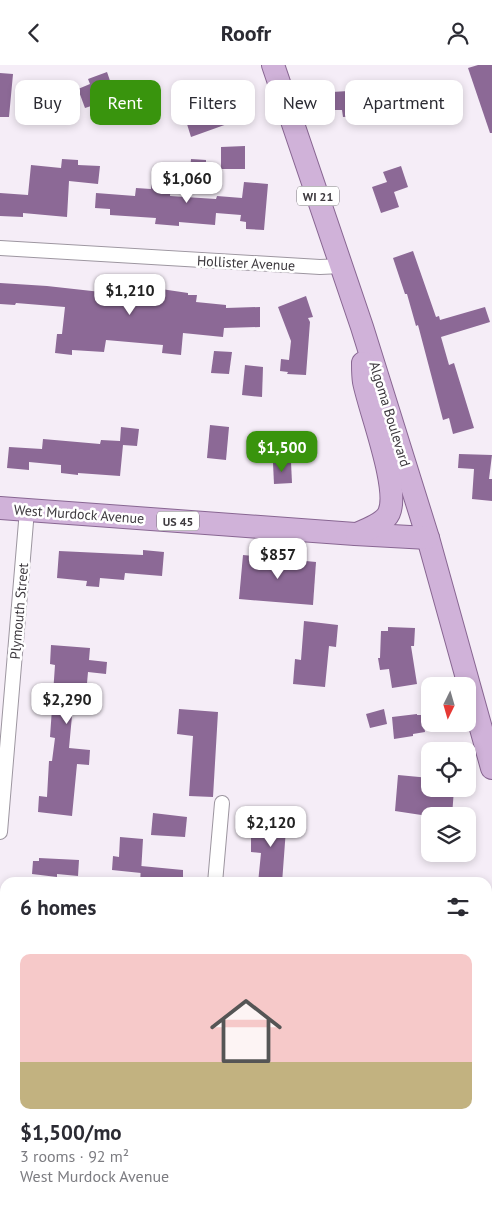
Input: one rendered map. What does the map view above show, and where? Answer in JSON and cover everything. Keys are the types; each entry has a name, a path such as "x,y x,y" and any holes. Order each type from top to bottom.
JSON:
{"main road":[{"name":"Algoma Boulevard","path":"273,65 362,327 428,538 492,768"},
{"path":"355,534 384,519 389,513 391,502 389,475 363,379 362,327"},
{"name":"West Murdock Avenue","path":"0,508 428,538"}],"street":[{"name":"Hollister Avenue","path":"0,248 342,267"},
{"name":"Plymouth Street","path":"0,833 27,510"},
{"path":"216,877 222,803"}],"building":[{"path":"478,65 492,65 492,133 490,133 468,68"},
{"path":"107,72 110,80 90,80 90,84 88,79"},
{"path":"0,73 13,74 9,117 0,117"},
{"path":"90,84 90,106 85,108 80,94 80,88"},
{"path":"345,91 345,117 343,117 342,110 335,110 335,92"},
{"path":"187,125 224,125 191,137"},
{"path":"245,146 245,169 221,169 221,147"},
{"path":"62,159 78,160 78,165 100,166 98,184 69,181 67,217 23,213 23,217 0,216 0,193 28,195 31,165 61,168"},
{"path":"191,159 206,160 206,172 190,171"},
{"path":"154,165 172,167 170,196 216,199 217,196 242,198 244,182 268,184 264,230 246,229 246,222 240,221 241,215 216,213 215,225 179,222 179,226 155,224 156,218 110,215 110,209 95,208 96,193 135,196 136,188 151,189"},
{"path":"401,166 408,187 394,192 399,207 381,213 372,187 387,182 383,172"},
{"path":"413,251 436,317 439,316 440,320 485,307 490,322 441,337 449,365 454,363 474,428 453,434 449,418 443,420 418,325 416,326 407,294 405,294 393,258"},
{"path":"0,283 101,292 101,289 140,292 141,286 188,293 188,295 197,295 196,302 226,305 226,308 260,307 260,327 224,328 223,337 183,333 181,355 162,353 163,345 106,340 104,352 72,350 72,355 55,353 57,334 62,334 65,307 16,303 15,305 0,304"},
{"path":"306,296 313,317 308,318 310,322 306,375 287,374 288,372 280,371 281,359 289,360 291,341 278,307"},
{"path":"214,351 232,352 229,374 211,373"},
{"path":"245,365 263,367 262,397 242,395"},
{"path":"210,425 229,427 226,460 207,458"},
{"path":"121,427 139,429 137,446 123,445 120,476 61,473 61,465 29,462 29,470 7,468 9,447 42,449 43,439 100,444 101,440 120,441"},
{"path":"459,454 492,455 489,479 492,479 492,501 472,499 474,469 458,468"},
{"path":"291,462 292,483 274,484 273,463"},
{"path":"143,550 164,552 162,576 125,573 124,580 100,578 99,587 86,586 87,581 57,578 59,551 143,555"},
{"path":"243,555 316,562 313,605 239,599"},
{"path":"304,621 338,625 336,647 329,646 325,687 293,684 295,659 301,660"},
{"path":"388,627 415,628 414,646 411,646 417,684 392,688 389,669 380,670 378,658 380,658 381,631 388,631"},
{"path":"51,645 90,648 89,660 107,662 106,674 88,672 85,706 73,705 69,748 90,750 89,765 77,764 72,816 38,812 39,796 47,797 49,761 52,761 55,738 50,737 55,665 50,664"},
{"path":"179,709 218,712 213,797 189,796 193,736 177,734"},
{"path":"384,709 387,724 370,728 366,714"},
{"path":"421,715 421,733 394,739 392,717"},
{"path":"398,775 421,777 421,797 453,797 453,807 421,807 421,815 395,811"},
{"path":"153,813 187,817 185,837 151,835"},
{"path":"280,814 296,815 295,830 286,829 282,877 259,877 261,853 251,852 251,823 279,825"},
{"path":"120,837 143,839 141,873 112,870 113,856 119,857"},
{"path":"39,858 79,860 78,876 57,874 57,877 32,874 33,861 39,861"},
{"path":"141,866 183,870 183,877 140,877"}]}
